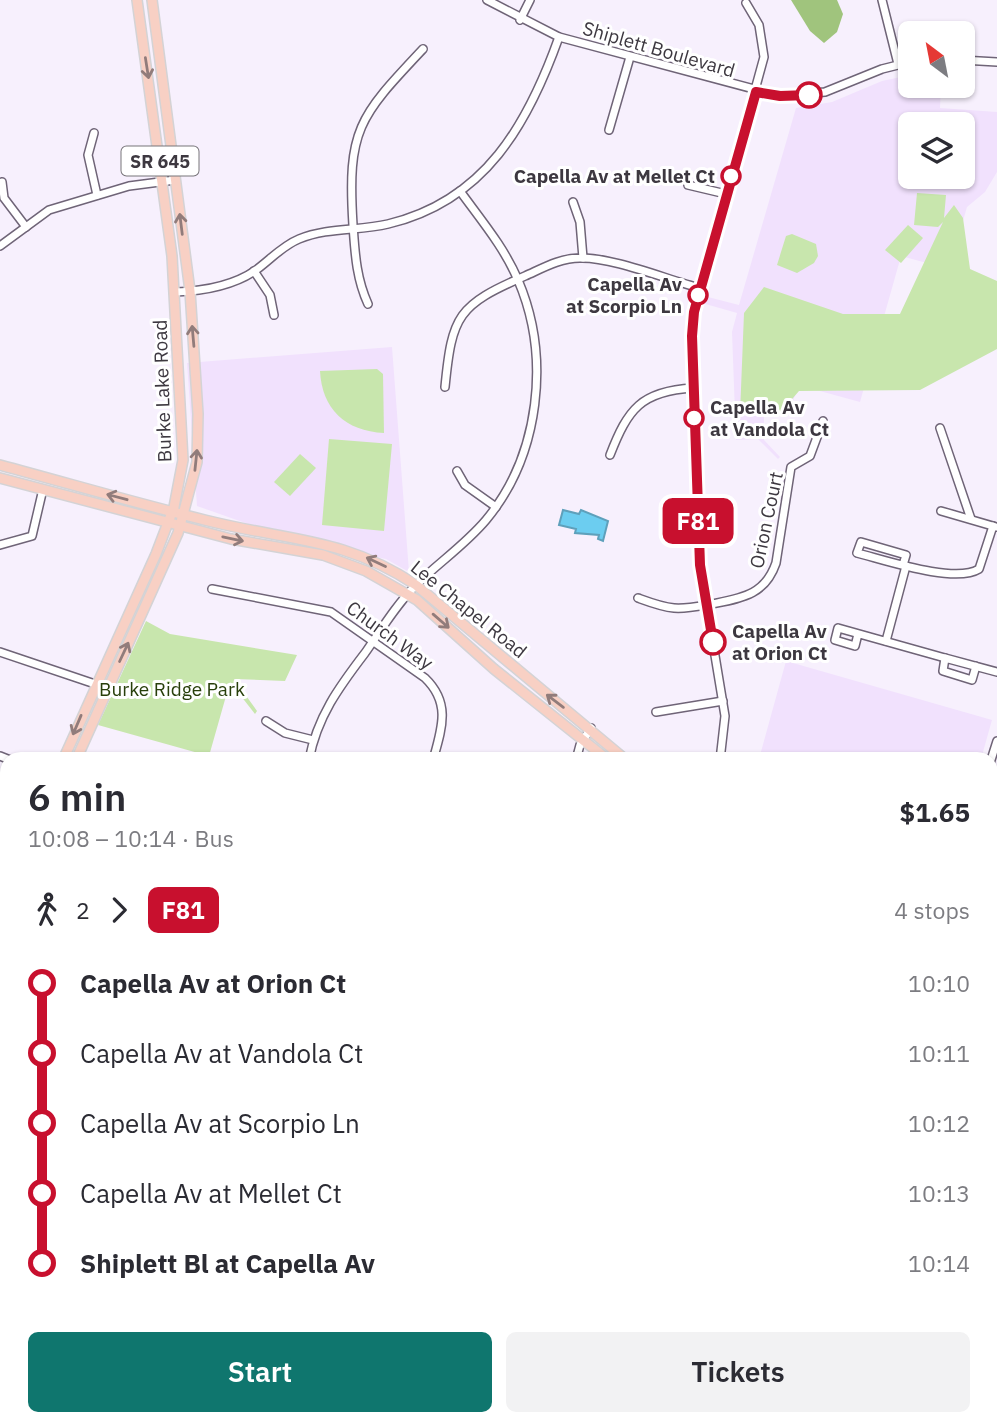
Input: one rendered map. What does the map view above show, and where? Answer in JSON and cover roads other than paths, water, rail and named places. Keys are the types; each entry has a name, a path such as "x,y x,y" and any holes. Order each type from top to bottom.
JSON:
{"main road":[{"name":"Burke Lake Road","path":"65,752 173,512 184,447 175,292 163,181 137,0"},
{"name":"Burke Lake Road","path":"80,752 180,526 194,479 198,439 190,291 152,0"},
{"name":"Lee Chapel Road","path":"0,465 173,512 336,546 384,566 416,585 617,752"},
{"name":"Lee Chapel Road","path":"0,478 231,539 330,558 366,571 408,594 494,669 599,752"}],"street":[{"name":"Shiplett Boulevard","path":"487,0 520,20 559,37 756,92 780,96 811,95 898,64"},
{"path":"520,20 530,0"},
{"path":"882,0 898,64"},
{"path":"722,752 726,731 723,701 700,565 693,320 756,92 764,45 760,25 746,3"},
{"path":"175,292 232,282 254,271 301,238 324,231 385,225 413,217 460,191 491,164 520,126 540,89 559,37"},
{"path":"368,304 357,276 350,171 359,131 379,97 424,49"},
{"path":"609,130 630,57"},
{"path":"975,61 997,62"},
{"path":"93,133 88,155 97,195"},
{"path":"0,246 49,210 97,195 175,180"},
{"path":"2,182 4,198 26,228"},
{"path":"688,184 726,194"},
{"path":"311,752 330,701 408,594 471,536 496,507 522,455 536,396 534,333 517,279 502,248 460,191"},
{"path":"573,202 580,222 583,258"},
{"path":"445,387 449,348 460,316 480,296 557,262 583,258 700,288"},
{"path":"254,271 270,295 274,315"},
{"path":"610,455 622,423 634,408 662,391 693,388"},
{"name":"Orion Court","path":"638,598 674,608 706,605 751,595 771,577 791,467 810,456 823,421"},
{"path":"940,428 971,519"},
{"path":"457,471 465,485 496,507"},
{"path":"0,545 32,536 43,489"},
{"path":"886,641 904,566 906,555 861,542 857,553 904,566 967,575 974,573 979,569 995,526 941,512"},
{"name":"Church Way","path":"212,589 321,609 344,619 425,678 440,696 443,723 435,752"},
{"path":"859,634 997,672"},
{"path":"0,652 95,684"},
{"path":"945,658 943,671 972,680 976,666"},
{"path":"656,712 723,701"},
{"path":"266,721 285,733 313,740"},
{"path":"579,752 591,728"}],"water":[{"path":"563,510 579,514 581,510 608,521 603,541 598,539 599,535 575,533 576,529 559,525"}],"place":[{"name":"Capella Av at Mellet Ct","path":"731,176"},
{"name":"Capella Av at Scorpio Ln","path":"698,295"},
{"name":"Capella Av at Vandola Ct","path":"694,418"},
{"name":"Capella Av at Orion Ct","path":"713,642"}],"park label":[{"name":"Burke Ridge Park","path":"172,689"}]}
